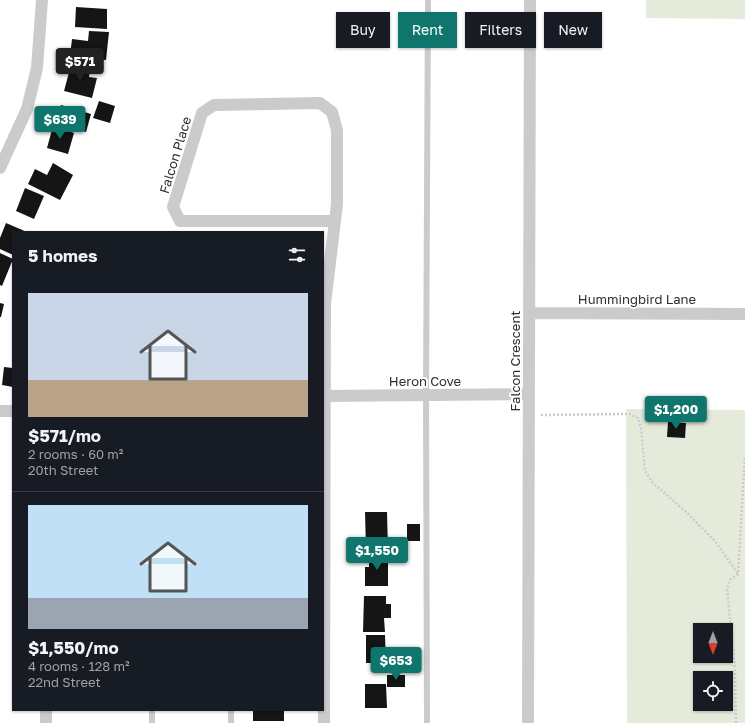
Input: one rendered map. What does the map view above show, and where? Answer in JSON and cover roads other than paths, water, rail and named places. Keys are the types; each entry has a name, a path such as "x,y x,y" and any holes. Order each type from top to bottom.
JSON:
{"street":[{"path":"0,168 27,110 37,68 42,0"},
{"name":"Falcon Crescent","path":"528,723 530,0"},
{"name":"Falcon Place","path":"324,304 335,221 337,204 337,130 332,112 320,103 214,104 202,113 173,207 180,221 335,221"},
{"name":"Hummingbird Lane","path":"529,313 745,314"},
{"name":"Heron Cove","path":"324,396 528,394"},
{"path":"0,411 12,411"},
{"path":"46,711 46,723"},
{"name":"Falcon Place","path":"324,711 324,723"}],"lane":[{"path":"427,723 426,395 428,0"},
{"path":"152,711 152,723"},
{"path":"231,711 231,723"}]}
